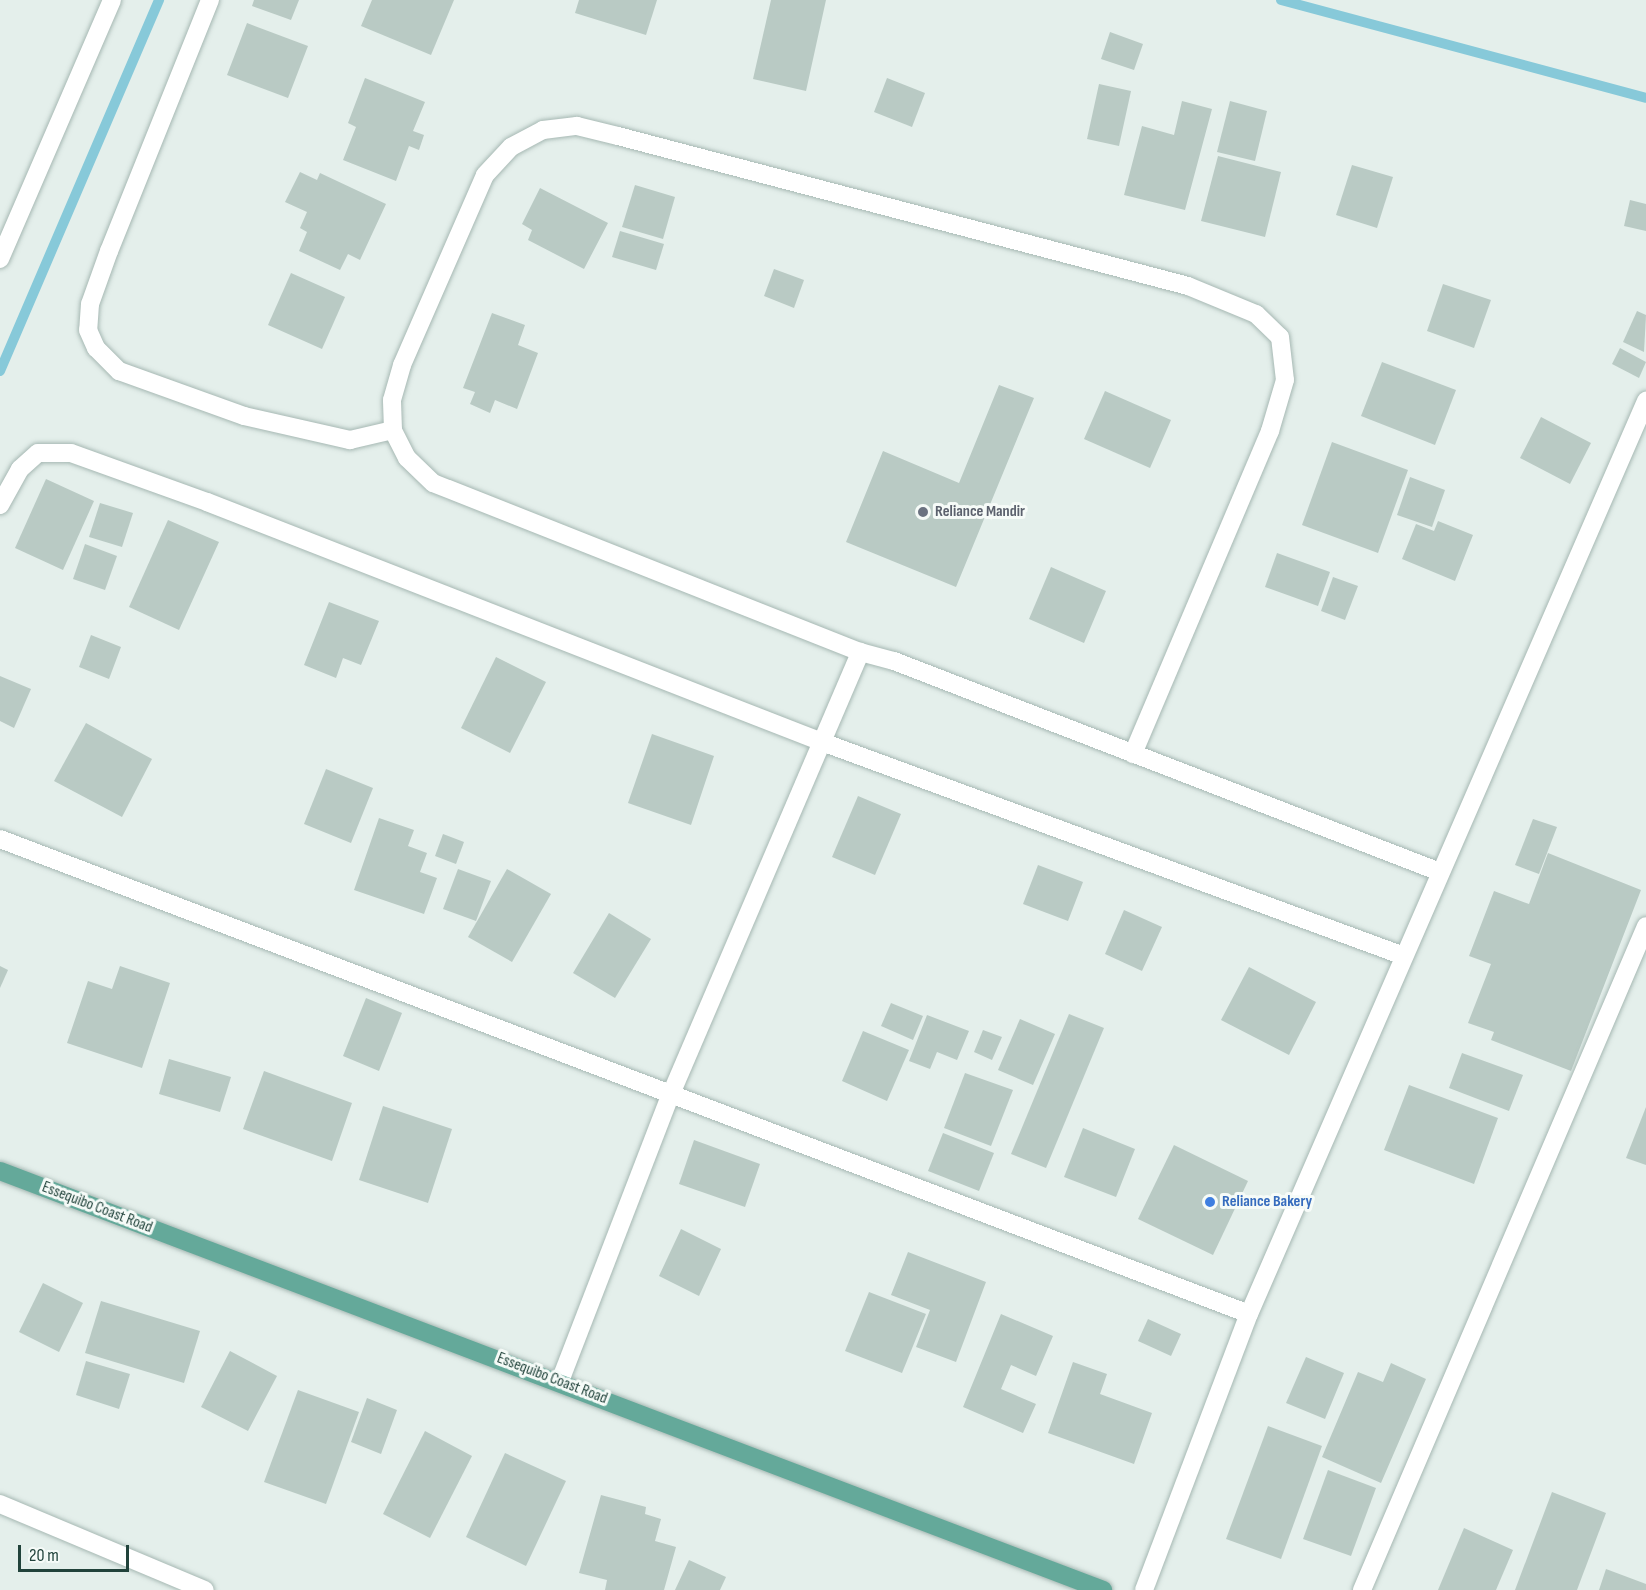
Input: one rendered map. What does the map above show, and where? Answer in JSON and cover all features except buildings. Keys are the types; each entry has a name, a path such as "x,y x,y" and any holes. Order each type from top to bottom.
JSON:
{"main road":[{"name":"Essequibo Coast Road","path":"0,1171 560,1381 1103,1590"}],"street":[{"path":"0,259 112,0"},
{"path":"210,0 101,272 90,304 88,330 96,348 120,371 234,412 350,440 393,430"},
{"path":"1133,754 1244,500 1281,397 1285,380 1280,337 1256,314 1188,286 618,136 577,126 543,130 511,147 485,175 402,364 392,400 393,430 407,458 433,483 860,652 894,662 1133,754 1440,872"},
{"path":"1144,1590 1249,1314 1646,401"},
{"path":"0,505 20,469 38,453 71,453 207,502 822,741 1404,956"},
{"path":"560,1381 671,1095 860,652"},
{"path":"0,839 1249,1314"},
{"path":"1362,1590 1646,926"},
{"path":"0,1504 205,1590"}],"waterway":[{"path":"0,371 159,0"},
{"path":"1281,0 1646,98"}],"place":[{"name":"Reliance Mandir","path":"923,512"},
{"name":"Reliance Bakery","path":"1210,1202"}]}
